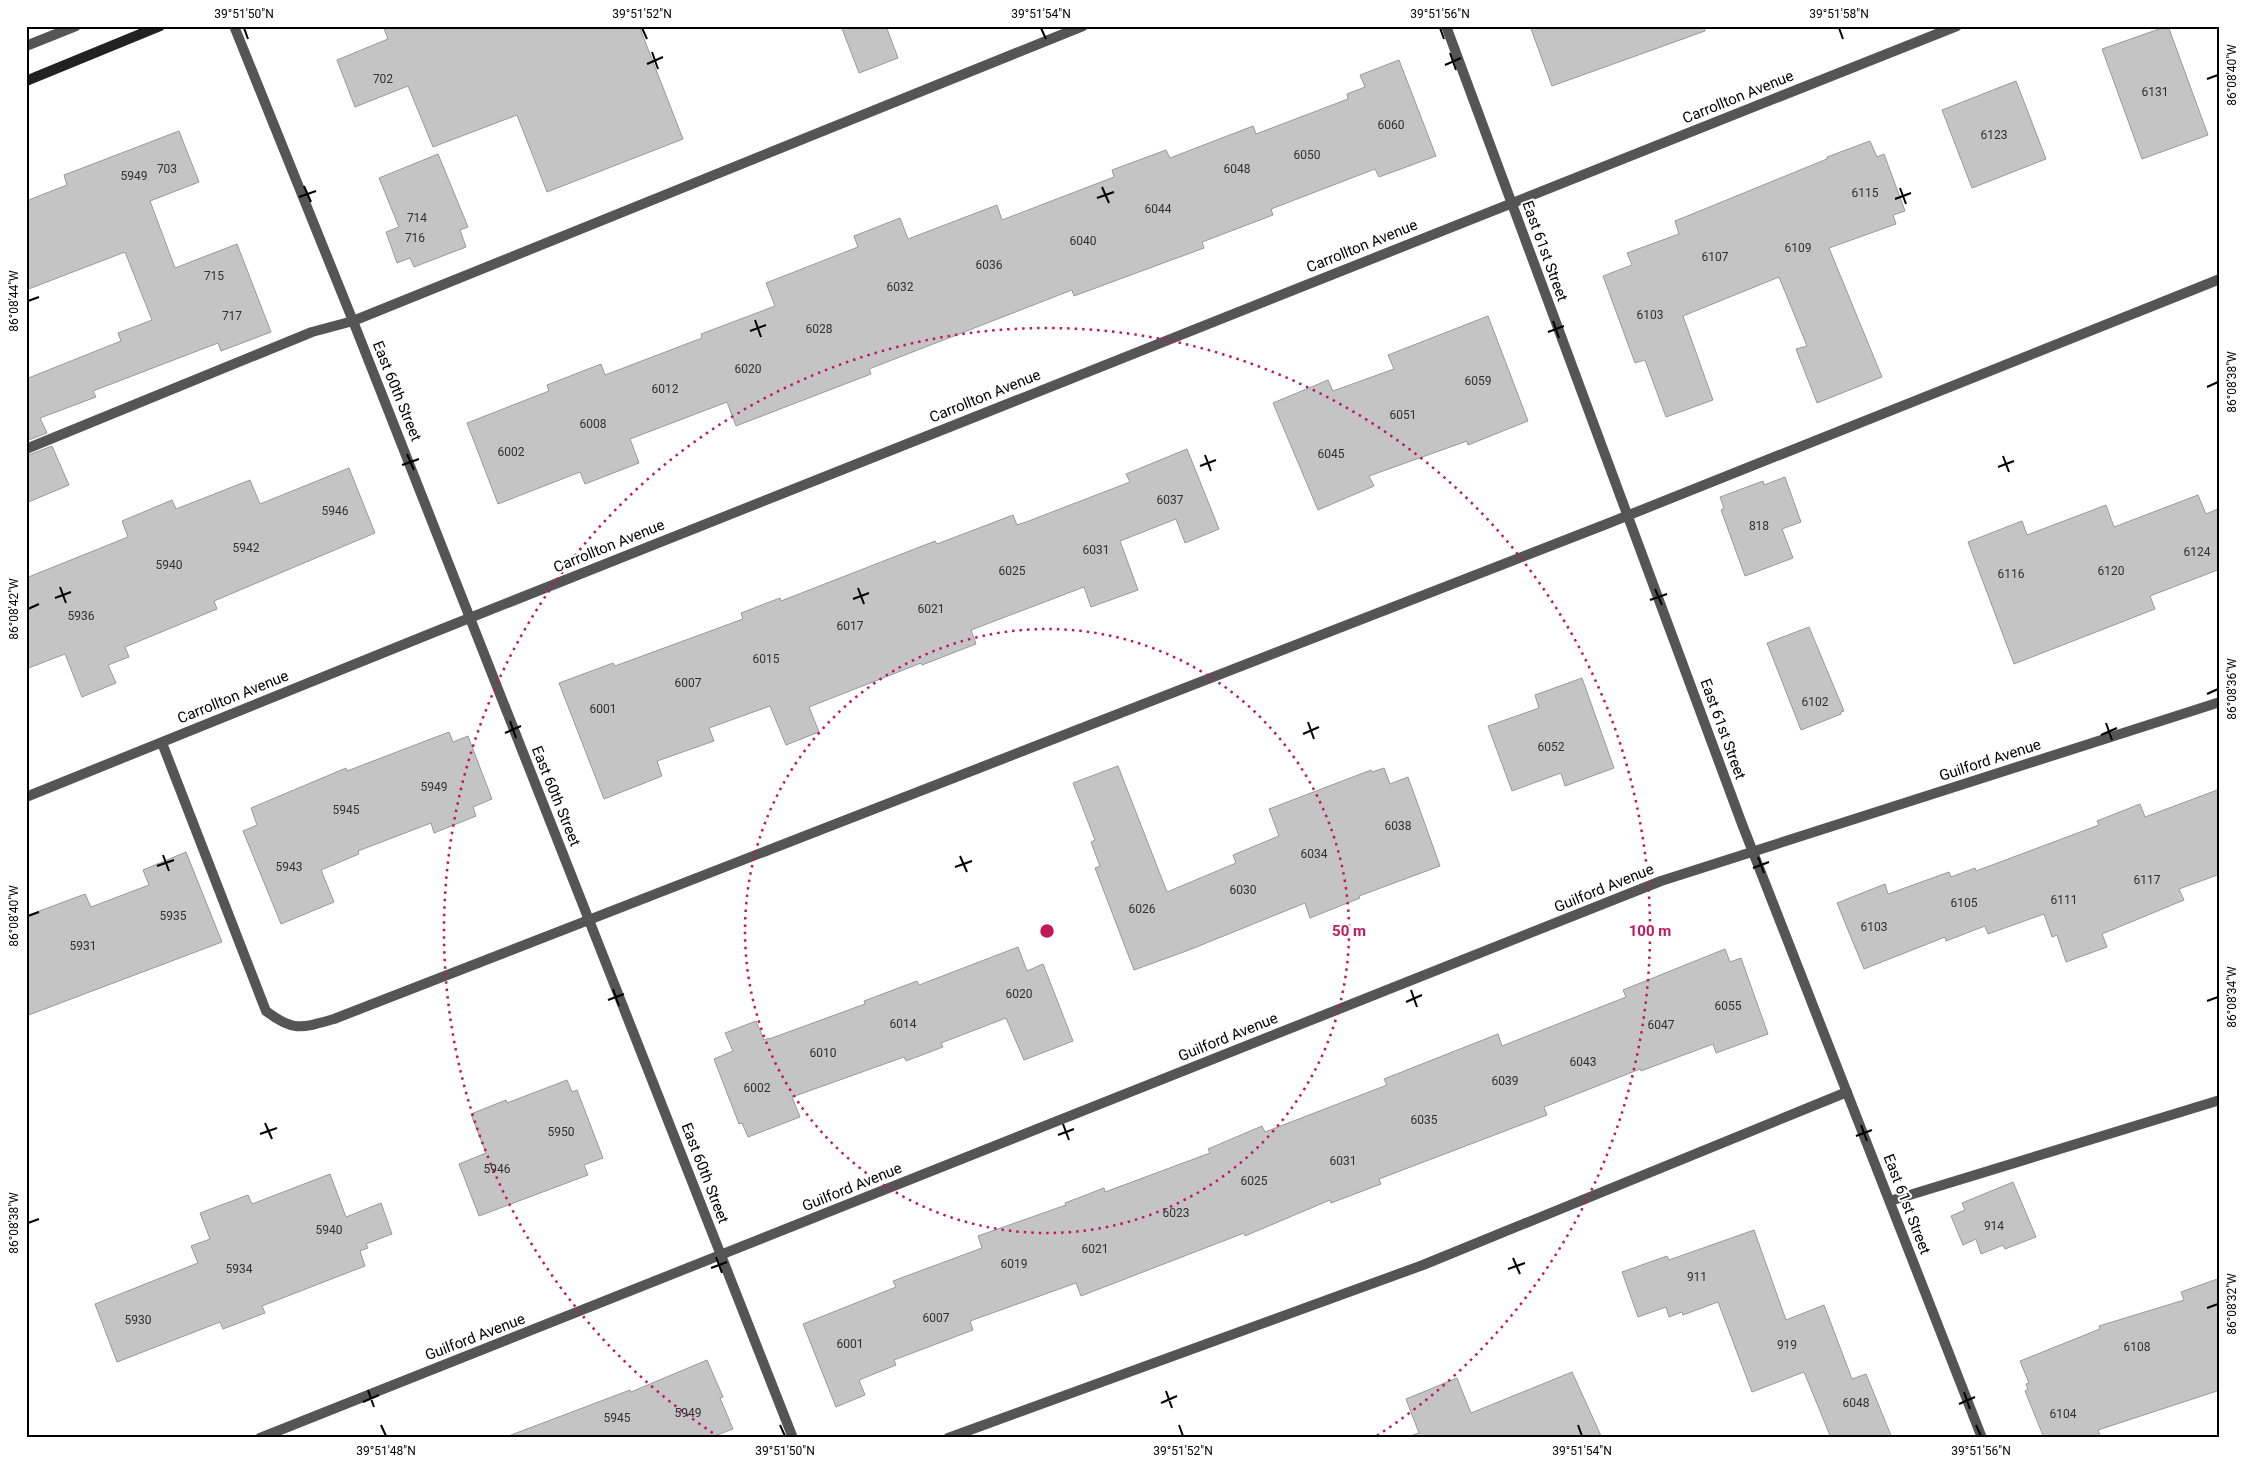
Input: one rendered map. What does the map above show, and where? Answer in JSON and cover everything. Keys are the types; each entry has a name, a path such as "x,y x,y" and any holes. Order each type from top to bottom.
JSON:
{"main road":[{"path":"26,80 160,26"}],"street":[{"path":"26,46 76,26"},
{"name":"East 60th Street","path":"234,26 353,321 793,1438"},
{"path":"26,449 312,332 353,321 1083,26"},
{"name":"East 61st Street","path":"1446,26 1753,852 1982,1438"},
{"name":"Carrollton Avenue","path":"26,797 470,618 1957,26"},
{"path":"162,742 266,1011 279,1021 292,1027 306,1027 334,1019 1628,516 2220,279"},
{"name":"Guilford Avenue","path":"260,1438 1661,881 2220,702"},
{"path":"948,1438 1423,1266 1847,1092"},
{"path":"1890,1201 2220,1100"}],"building":[{"path":"383,26 639,26 683,139 547,192 517,115 433,147 408,86 355,107 337,60 388,39"},
{"path":"841,26 886,26 898,58 859,73"},
{"path":"1530,26 1704,26 1705,31 1552,86"},
{"path":"2168,26 2208,135 2142,159 2102,49"},
{"path":"1399,60 1436,156 1379,177 1375,169 1271,209 1273,215 1202,242 1204,248 1074,296 1072,290 869,369 871,374 736,426 727,402 630,439 639,463 585,484 580,472 498,504 467,423 549,391 547,385 601,364 605,375 702,338 701,334 775,306 766,283 858,247 854,236 900,218 908,239 997,205 1002,220 1114,177 1112,170 1166,150 1170,158 1253,126 1256,134 1348,99 1347,94 1365,87 1360,75"},
{"path":"2016,81 2046,159 1972,188 1942,110"},
{"path":"179,131 199,182 150,201 175,268 237,244 271,332 221,351 218,343 93,391 96,397 40,418 47,433 26,441 26,379 121,341 118,333 152,320 125,252 26,290 26,201 67,185 64,175"},
{"path":"1870,141 1877,157 1884,154 1905,211 1893,215 1896,224 1829,248 1882,377 1817,403 1796,349 1807,346 1779,277 1683,316 1713,400 1666,417 1645,360 1635,363 1603,276 1632,265 1627,253 1679,234 1675,221 1827,159 1827,157"},
{"path":"438,154 468,227 460,230 466,247 414,267 410,258 397,263 386,232 399,227 379,178"},
{"path":"1488,316 1528,421 1468,445 1467,441 1369,476 1374,486 1318,510 1273,403 1328,380 1333,391 1394,369 1388,355"},
{"path":"52,446 69,485 26,503 26,456"},
{"path":"1187,449 1219,529 1185,543 1176,519 1120,541 1138,590 1091,607 1084,587 971,630 976,644 922,665 921,663 809,707 819,732 786,745 770,706 709,728 714,741 657,761 662,776 604,799 559,683 613,663 615,666 743,619 741,613 780,598 781,601 935,541 937,544 1013,515 1017,525 1026,522 1130,482 1126,474"},
{"path":"349,468 375,533 214,601 217,609 125,647 129,657 108,665 116,683 82,697 65,654 26,669 26,578 128,537 122,521 172,500 176,509 250,480 260,504"},
{"path":"1785,477 1801,522 1782,529 1793,558 1745,576 1721,510 1724,508 1720,497 1763,481 1764,485"},
{"path":"2198,495 2206,514 2220,508 2220,569 2150,596 2155,609 2014,664 1968,542 2022,521 2027,535 2106,505 2114,527"},
{"path":"1809,627 1844,711 1841,714 1801,730 1767,643"},
{"path":"1582,678 1614,768 1565,786 1561,773 1512,791 1488,726 1539,708 1535,695"},
{"path":"449,732 453,742 468,736 492,799 473,807 476,816 434,833 431,823 358,851 359,854 321,870 334,902 281,924 243,831 257,825 251,808 346,768 347,771"},
{"path":"1118,766 1167,892 1236,863 1233,855 1279,836 1269,809 1371,770 1372,772 1384,768 1390,784 1408,777 1440,866 1359,896 1360,898 1310,918 1305,903 1134,970 1095,868 1100,866 1091,842 1095,840 1073,783"},
{"path":"2220,789 2220,874 2179,889 2184,900 2102,934 2107,947 2066,962 2057,935 2052,937 2044,914 1988,934 1985,926 1946,941 1945,937 1864,969 1837,903 1885,884 1888,894 1949,872 1951,877 1975,868 1976,871 2099,825 2097,821 2140,804 2145,817"},
{"path":"186,852 222,942 26,1016 26,916 85,894 91,907 149,885 143,870"},
{"path":"1018,947 1027,971 1043,964 1073,1041 1024,1060 1006,1018 941,1043 943,1047 906,1061 904,1057 792,1097 800,1117 748,1137 742,1123 739,1124 714,1059 733,1051 725,1033 756,1021 764,1040 769,1039 865,1004 864,1001 917,981 919,985"},
{"path":"1725,949 1730,962 1741,958 1768,1034 1716,1053 1713,1044 1641,1071 1640,1069 1544,1107 1547,1115 1379,1179 1381,1184 1331,1203 1330,1200 1245,1236 1244,1233 1081,1296 1076,1283 970,1321 973,1330 894,1360 896,1365 859,1380 865,1395 836,1407 803,1324 896,1287 893,1281 982,1248 978,1236 1066,1205 1065,1203 1104,1188 1105,1192 1210,1153 1208,1149 1262,1126 1265,1132 1387,1085 1384,1079 1498,1034 1502,1046 1626,997 1623,990"},
{"path":"567,1080 572,1092 577,1090 603,1158 584,1165 588,1175 479,1216 459,1164 486,1153 471,1114 506,1100 507,1103"},
{"path":"330,1174 346,1217 381,1203 392,1234 366,1244 368,1248 360,1251 365,1266 262,1306 265,1313 223,1329 220,1322 117,1362 95,1304 198,1263 191,1246 210,1239 200,1213 248,1195 252,1204"},
{"path":"2013,1182 2036,1237 2005,1249 2003,1245 1981,1254 1976,1239 1963,1245 1951,1216 1965,1210 1962,1203"},
{"path":"1754,1230 1786,1320 1824,1305 1852,1379 1866,1374 1892,1438 1831,1438 1804,1372 1752,1392 1718,1302 1683,1315 1682,1312 1669,1317 1666,1307 1638,1317 1622,1272 1667,1256 1669,1260"},
{"path":"2220,1278 2220,1390 2098,1430 2101,1438 2044,1438 2025,1391 2028,1389 2026,1384 2029,1383 2020,1361 2100,1329 2099,1326 2184,1300 2181,1292"},
{"path":"707,1360 723,1397 720,1398 733,1429 709,1438 512,1438 511,1435 630,1390 631,1392"},
{"path":"1572,1372 1602,1438 1414,1438 1413,1435 1419,1433 1406,1399 1457,1378 1471,1413"}]}
